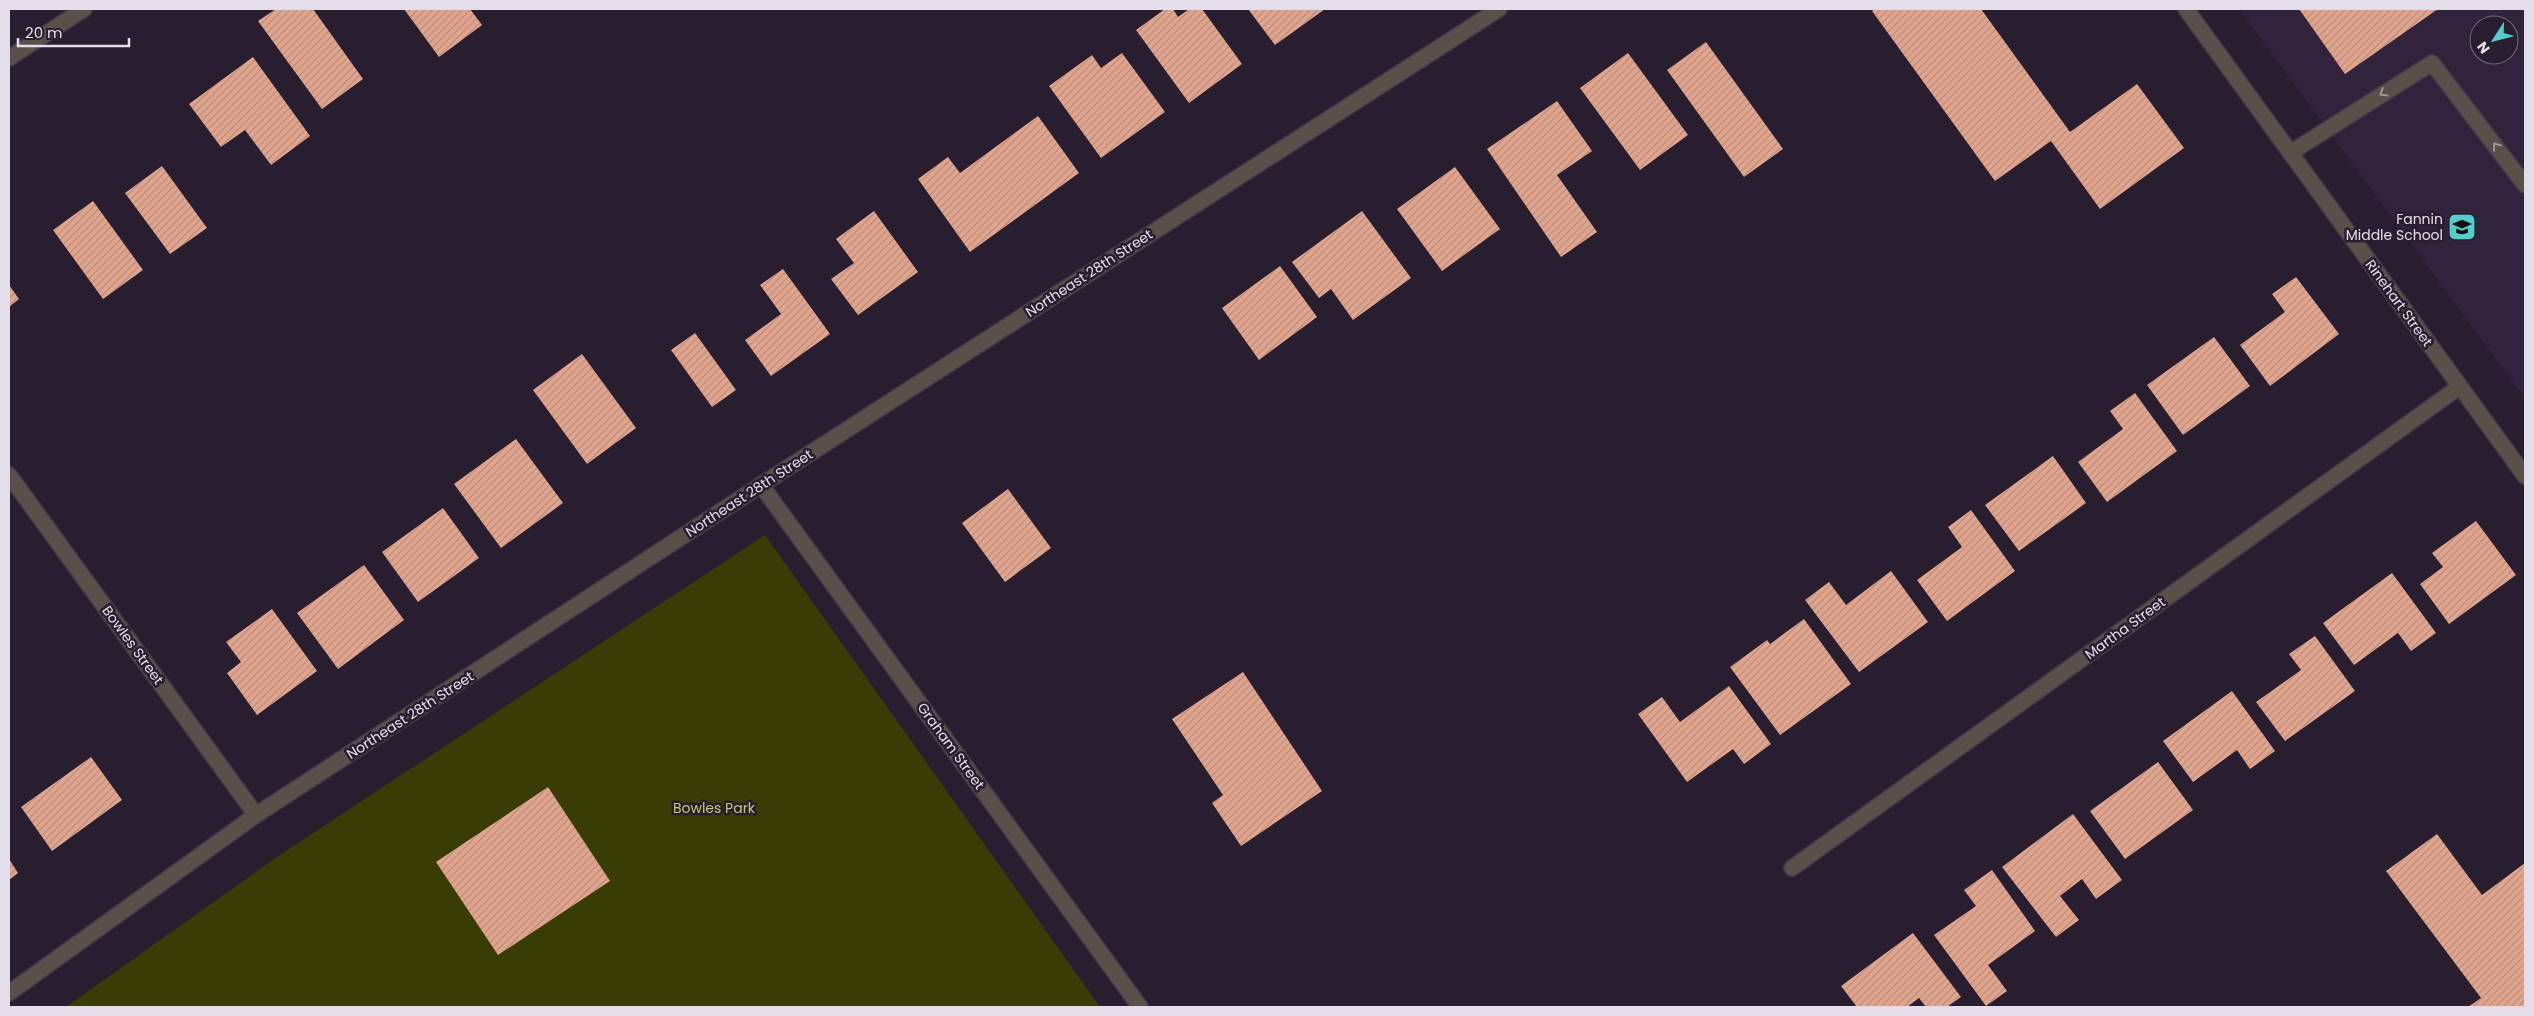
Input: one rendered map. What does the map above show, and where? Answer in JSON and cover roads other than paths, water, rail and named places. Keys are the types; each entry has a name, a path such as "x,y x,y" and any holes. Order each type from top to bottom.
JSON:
{"street":[{"path":"9,58 84,9"},
{"name":"Northeast 28th Street","path":"9,993 256,816 761,485 1499,9"},
{"name":"Rinehart Street","path":"2186,9 2525,476"},
{"path":"2290,153 2432,63 2525,185"},
{"name":"Martha Street","path":"1792,868 2459,387"},
{"name":"Bowles Street","path":"9,475 256,816"},
{"name":"Graham Street","path":"761,485 1140,1007"}],"place":[{"name":"Fannin Middle School","path":"2462,227"}],"park label":[{"name":"Bowles Park","path":"714,808"}]}
